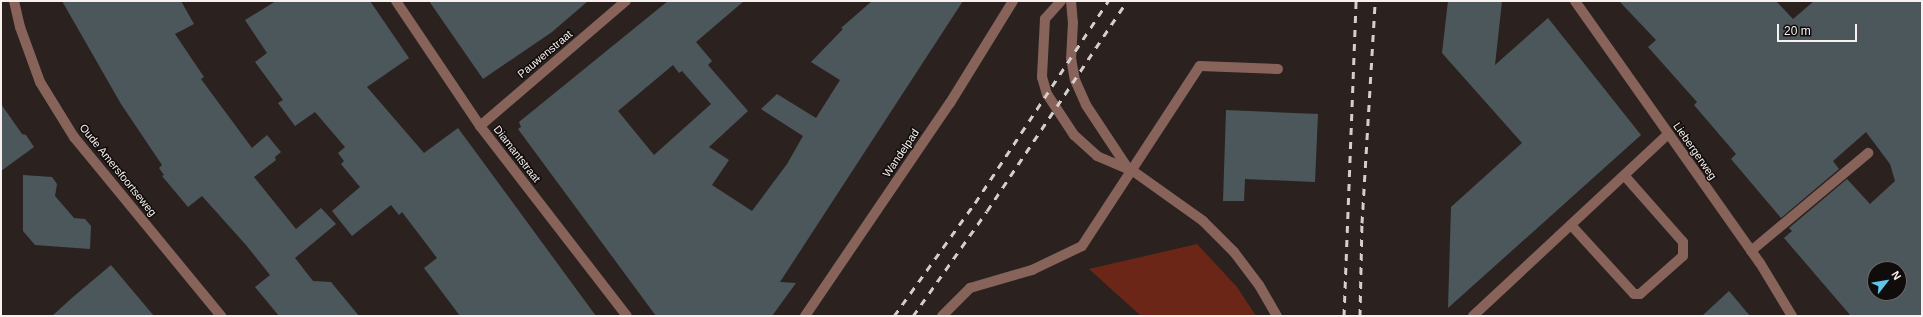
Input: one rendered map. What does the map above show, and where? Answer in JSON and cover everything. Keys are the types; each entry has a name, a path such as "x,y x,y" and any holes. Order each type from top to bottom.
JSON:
{"street":[{"name":"Oude Amersfoortseweg","path":"14,1 20,27 40,82 74,137 221,316"},
{"name":"Diamantstraat","path":"396,1 480,126 627,316"},
{"name":"Pauwenstraat","path":"480,126 626,1"},
{"name":"Wandelpad","path":"805,316 950,102 1013,1"},
{"path":"1061,1 1045,19 1042,78 1047,94 1074,135 1097,156 1130,169 1209,226 1234,252 1259,286 1277,316"},
{"path":"1071,1 1073,22 1071,58 1075,80 1086,105 1130,169"},
{"name":"Liebergerweg","path":"1576,1 1751,251 1792,316"},
{"path":"942,316 970,288 1032,270 1082,246 1130,169 1200,66 1278,69"},
{"path":"1474,316 1668,134"},
{"path":"1751,251 1868,153"},
{"path":"1571,225 1634,294 1640,294 1683,256 1683,242 1624,175"}],"shaded area":[{"path":"1197,244 1237,287 1256,316 1141,316 1089,269"}],"building":[{"path":"62,1 181,1 194,24 175,34 204,77 201,79 252,148 267,135 281,152 275,157 276,160 254,177 296,229 321,208 336,224 295,258 313,281 331,282 359,316 279,316 255,287 270,275 246,245 202,196 188,207 162,176 164,175 159,168 162,165 121,104"},
{"path":"276,1 370,1 409,58 367,87 424,153 458,128 596,316 460,316 424,268 437,258 402,212 399,215 391,205 352,236 332,211 360,187 341,164 344,161 338,153 345,147 315,112 295,126 278,103 283,100 255,62 267,53 245,20"},
{"path":"429,1 588,1 552,32 483,79"},
{"path":"668,1 744,1 696,42 712,61 708,65 748,111 709,147 729,160 712,185 752,211 787,164 803,136 761,109 777,94 816,118 840,80 811,62 843,29 841,28 872,1 963,1 780,282 796,283 772,316 656,316 518,129 521,127 519,122","holes":["673,65 679,73 682,71 711,104 654,155 618,111"]},
{"path":"1448,1 1502,1 1495,65 1548,18 1641,135 1448,308 1451,207 1522,143 1442,53"},
{"path":"1619,1 1776,1 1793,19 1814,1 1922,1 1922,316 1851,316 1784,238 1792,231 1789,228 1847,179 1870,204 1895,181 1890,164 1866,132 1833,161 1839,169 1781,218 1731,159 1736,154 1694,105 1697,102 1648,47 1656,40"},
{"path":"1,104 22,134 26,135 34,147 1,171"},
{"path":"1226,110 1318,114 1315,182 1245,179 1244,201 1223,201"},
{"path":"23,175 52,177 57,184 55,196 74,218 85,219 91,226 90,249 35,245 23,231"},
{"path":"111,265 154,316 52,316 73,297"},
{"path":"1729,291 1750,316 1702,316"}],"railway":[{"path":"894,316 975,203 1108,1"},
{"path":"913,316 987,211 1127,1"},
{"path":"1344,316 1356,1"},
{"path":"1360,316 1362,223 1375,1"}]}
